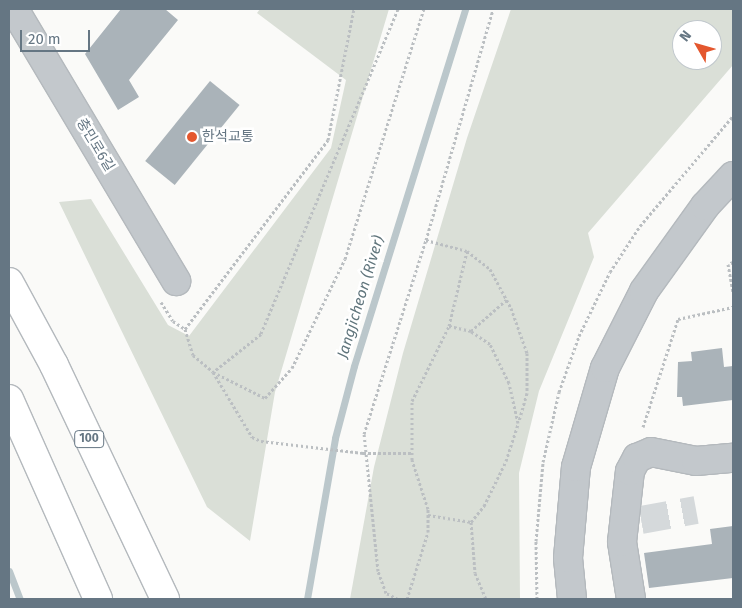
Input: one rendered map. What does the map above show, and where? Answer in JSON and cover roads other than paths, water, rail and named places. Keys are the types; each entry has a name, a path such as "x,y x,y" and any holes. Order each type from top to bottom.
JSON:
{"highway":[{"name":"100","path":"9,282 54,365 166,599"},
{"path":"9,399 98,599"}],"street":[{"name":"충민로6길","path":"14,9 176,281"},
{"path":"572,599 568,558 576,467 605,368 644,291 705,206 733,176"},
{"path":"631,599 622,542 633,522 630,471 636,458 652,452 696,461 733,458"}],"waterway":[{"name":"Jangjicheon (River)","path":"307,599 335,438 354,366 465,9"},
{"path":"9,571 20,599"}],"tunnel":[{"path":"641,520 696,510"}],"place":[{"name":"한석교통","path":"192,137"}]}
